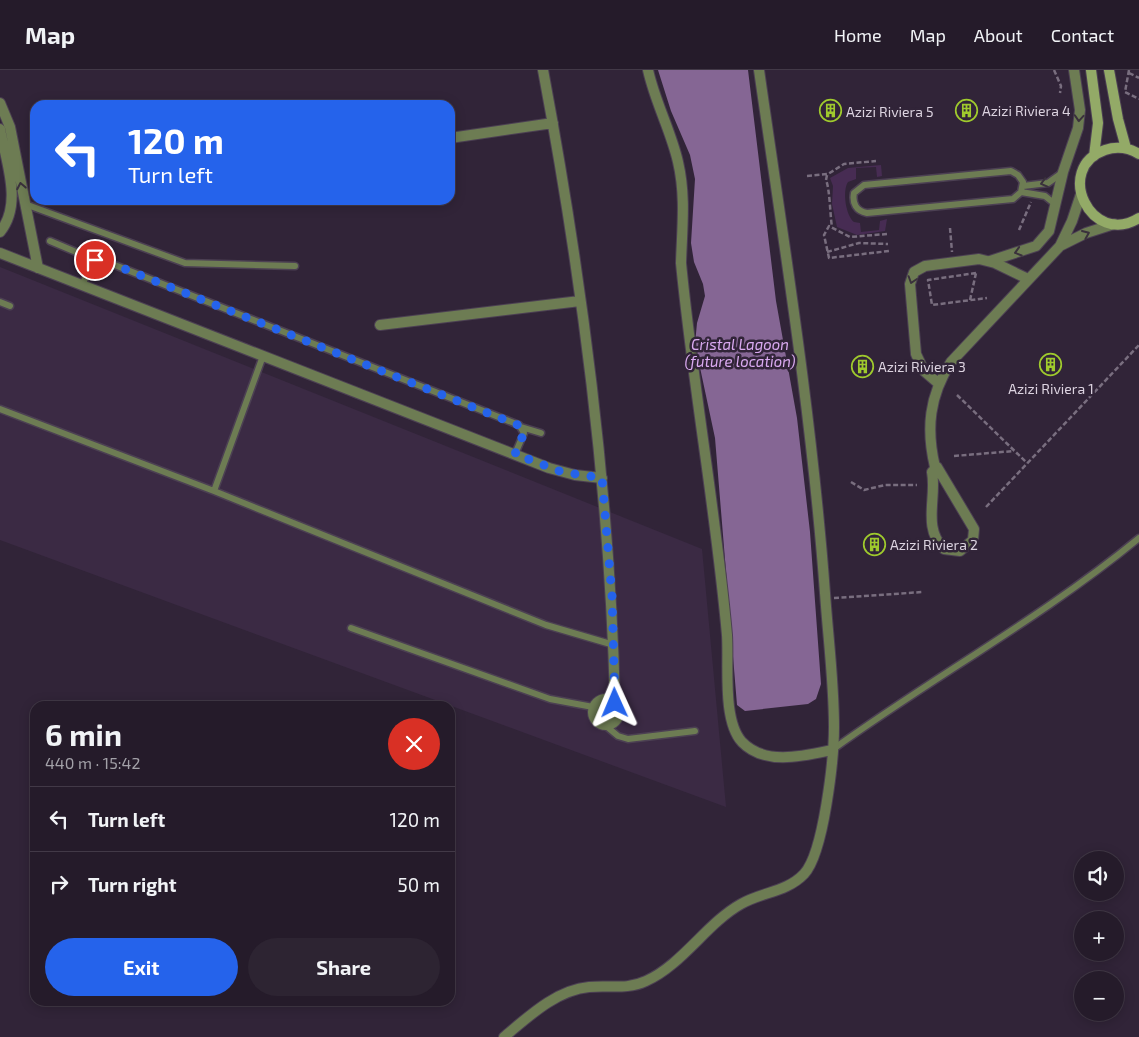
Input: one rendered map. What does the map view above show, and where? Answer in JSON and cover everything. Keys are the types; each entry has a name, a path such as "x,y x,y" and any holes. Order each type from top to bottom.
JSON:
{"street":[{"path":"543,70 580,301 602,478 614,645 615,703 619,712 615,722 606,726 596,722 594,718 596,703 606,699 615,703"},
{"path":"648,70 673,145 682,181 684,219 682,272 720,568 728,652 731,720 741,741 761,755 786,757 832,750"},
{"path":"504,1037 552,1000 570,991 590,987 627,987 647,981 666,968 730,911 755,897 779,890 798,880 810,867 821,839 834,726 825,599 810,434 759,70"},
{"path":"990,261 1031,248 1040,243 1048,231 1062,172 1076,136 1079,119 1074,70"},
{"path":"1091,70 1098,123 1094,156"},
{"path":"1109,70 1118,119 1126,148"},
{"path":"0,103 10,127 38,268"},
{"path":"455,137 553,123"},
{"path":"0,129 12,201 9,218 0,232"},
{"path":"935,467 940,469 955,501 974,528 970,545 960,551 944,549 934,533 931,520 934,490 932,472 935,467 930,446 929,420 938,384 959,352 1060,246 1072,221 1081,194 1081,178 1088,162 1094,156 1109,148 1126,148 1139,154"},
{"path":"1081,194 1093,214 1114,224"},
{"path":"1060,246 1086,233 1114,224 1127,223 1139,218"},
{"path":"1127,223 1139,228"},
{"path":"0,254 562,472 602,478"},
{"path":"938,384 924,371 916,354 910,289 912,276 917,269 925,266 973,259 990,261 1028,279"},
{"path":"380,325 580,301"}],"lane":[{"path":"1022,190 1018,175 1006,171 864,185 857,189 853,198 858,210 866,213 1009,200 1016,198 1022,190 1048,183 1062,172"},
{"path":"1022,190 1045,196 1055,204"},
{"path":"25,204 185,263 295,266"},
{"path":"50,241 521,427 541,433"},
{"path":"82,285 95,260"},
{"path":"0,302 10,306"},
{"path":"214,491 263,356"},
{"path":"0,409 214,491 546,625 614,645"},
{"path":"515,454 523,436 521,427"},
{"path":"832,750 922,687 1051,605 1139,538"},
{"path":"351,628 550,698 594,707"},
{"path":"606,726 618,736 628,739 695,730"}],"path":[{"path":"1054,70 1060,86 1060,93"},
{"path":"1139,78 1129,71 1125,92 1139,99"},
{"path":"807,176 828,174 844,164 876,161"},
{"path":"828,174 826,180 830,187 828,204 833,217 833,228"},
{"path":"1019,230 1035,194"},
{"path":"887,234 850,237 829,226 824,233 829,258 889,251"},
{"path":"950,228 952,253"},
{"path":"827,252 859,243 888,244"},
{"path":"962,270 977,268 970,300"},
{"path":"976,273 928,280 932,305 987,298"},
{"path":"986,507 1139,345"},
{"path":"957,395 1027,464"},
{"path":"954,456 1014,451"},
{"path":"851,482 864,490 885,486 917,486"},
{"path":"825,599 923,592"}],"shaded area":[{"path":"881,165 882,176 877,177 876,167 856,168 856,179 848,182 845,197 851,219 854,222 860,223 861,232 879,230 880,221 887,219 885,231 857,235 837,227 832,204 833,186 830,178 848,168"},
{"path":"0,267 702,549 726,807 455,707 455,701 438,701 0,540"}],"water":[{"name":"Cristal Lagoon (future location)","path":"658,70 748,70 776,301 797,418 810,532 821,684 816,699 808,704 745,711 737,705 715,438 695,344 697,323 705,296 703,284 694,262 691,243 695,179 690,155 671,111"}],"place":[{"name":"Azizi Riviera 4","path":"966,110"},
{"name":"Azizi Riviera 5","path":"830,111"},
{"name":"Azizi Riviera 1","path":"1051,365"},
{"name":"Azizi Riviera 3","path":"862,366"},
{"name":"Azizi Riviera 2","path":"874,544"}],"route":[{"path":"95,260 102,260 518,425 524,433 515,454 562,472 602,478 612,596 615,703"}]}
